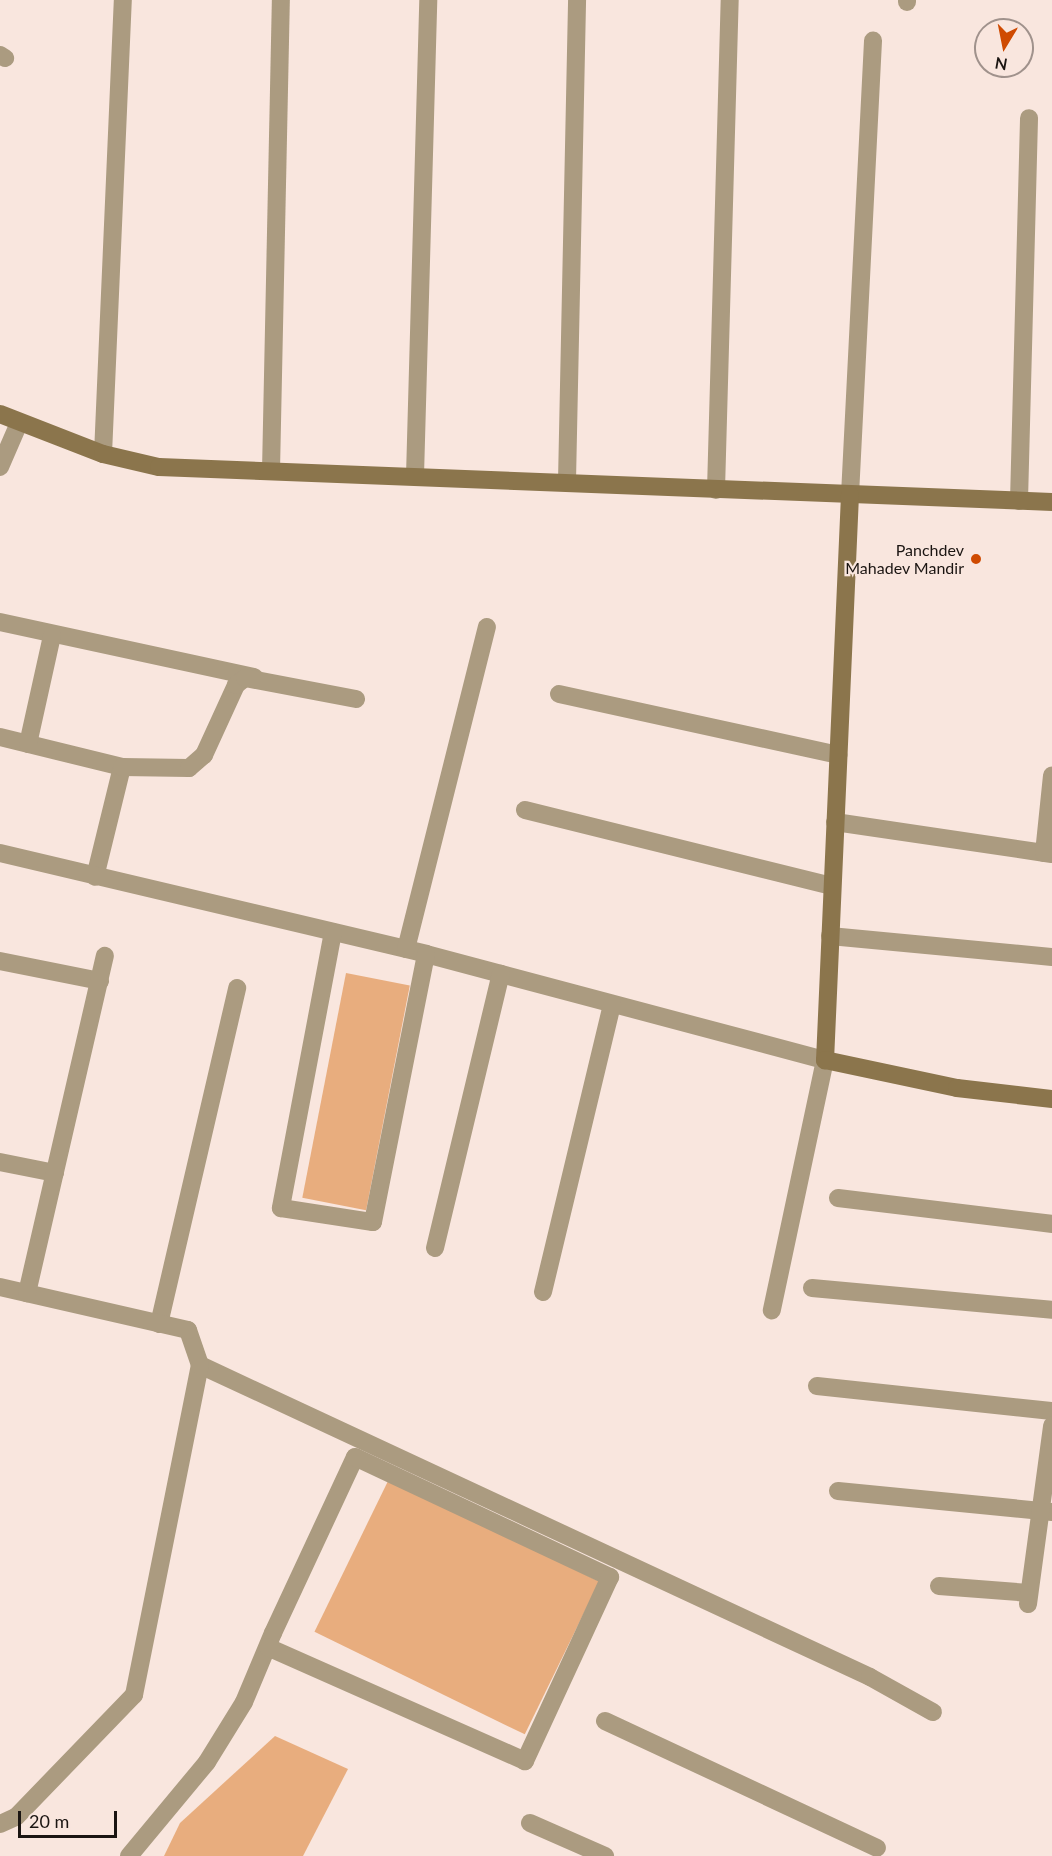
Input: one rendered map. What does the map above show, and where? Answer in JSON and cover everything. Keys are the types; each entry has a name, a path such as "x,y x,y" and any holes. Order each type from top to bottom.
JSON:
{"street":[{"path":"103,454 123,0"},
{"path":"271,471 281,0"},
{"path":"415,476 428,0"},
{"path":"567,482 578,0"},
{"path":"716,490 730,0"},
{"path":"772,1310 825,1060 873,41"},
{"path":"1019,501 1029,118"},
{"path":"0,414 103,454 159,467 1052,502"},
{"path":"0,467 20,423"},
{"path":"0,622 52,636 356,699"},
{"path":"406,949 487,627"},
{"path":"28,744 52,636"},
{"path":"0,737 122,767 189,768 204,755 236,685 256,678"},
{"path":"559,694 838,755"},
{"path":"95,877 122,767"},
{"path":"835,822 1048,853 1052,775"},
{"path":"525,810 832,886"},
{"path":"0,853 426,954 825,1060 957,1088 1052,1099"},
{"path":"333,932 281,1208 373,1222 426,954"},
{"path":"830,936 1052,957"},
{"path":"27,1293 105,956"},
{"path":"0,961 100,981"},
{"path":"435,1248 501,974"},
{"path":"159,1324 237,988"},
{"path":"543,1292 612,1004"},
{"path":"0,1162 55,1173"},
{"path":"838,1198 1052,1224"},
{"path":"0,1287 188,1330 200,1365 134,1695 16,1817 0,1824"},
{"path":"812,1288 1052,1311"},
{"path":"200,1365 870,1677 933,1712"},
{"path":"817,1386 1052,1411"},
{"path":"939,1586 1029,1598 1046,1511 1052,1426"},
{"path":"129,1856 207,1762 244,1701 268,1647 355,1457 610,1577 525,1761 268,1647"},
{"path":"838,1491 1046,1511"},
{"path":"605,1721 877,1846"},
{"path":"530,1823 605,1856"}],"building":[{"path":"346,973 410,985 366,1210 302,1198"},
{"path":"389,1479 599,1582 525,1734 314,1632"},
{"path":"275,1736 348,1769 303,1856 164,1856 180,1823"}],"place":[{"name":"Panchdev Mahadev Mandir","path":"976,559"}]}
